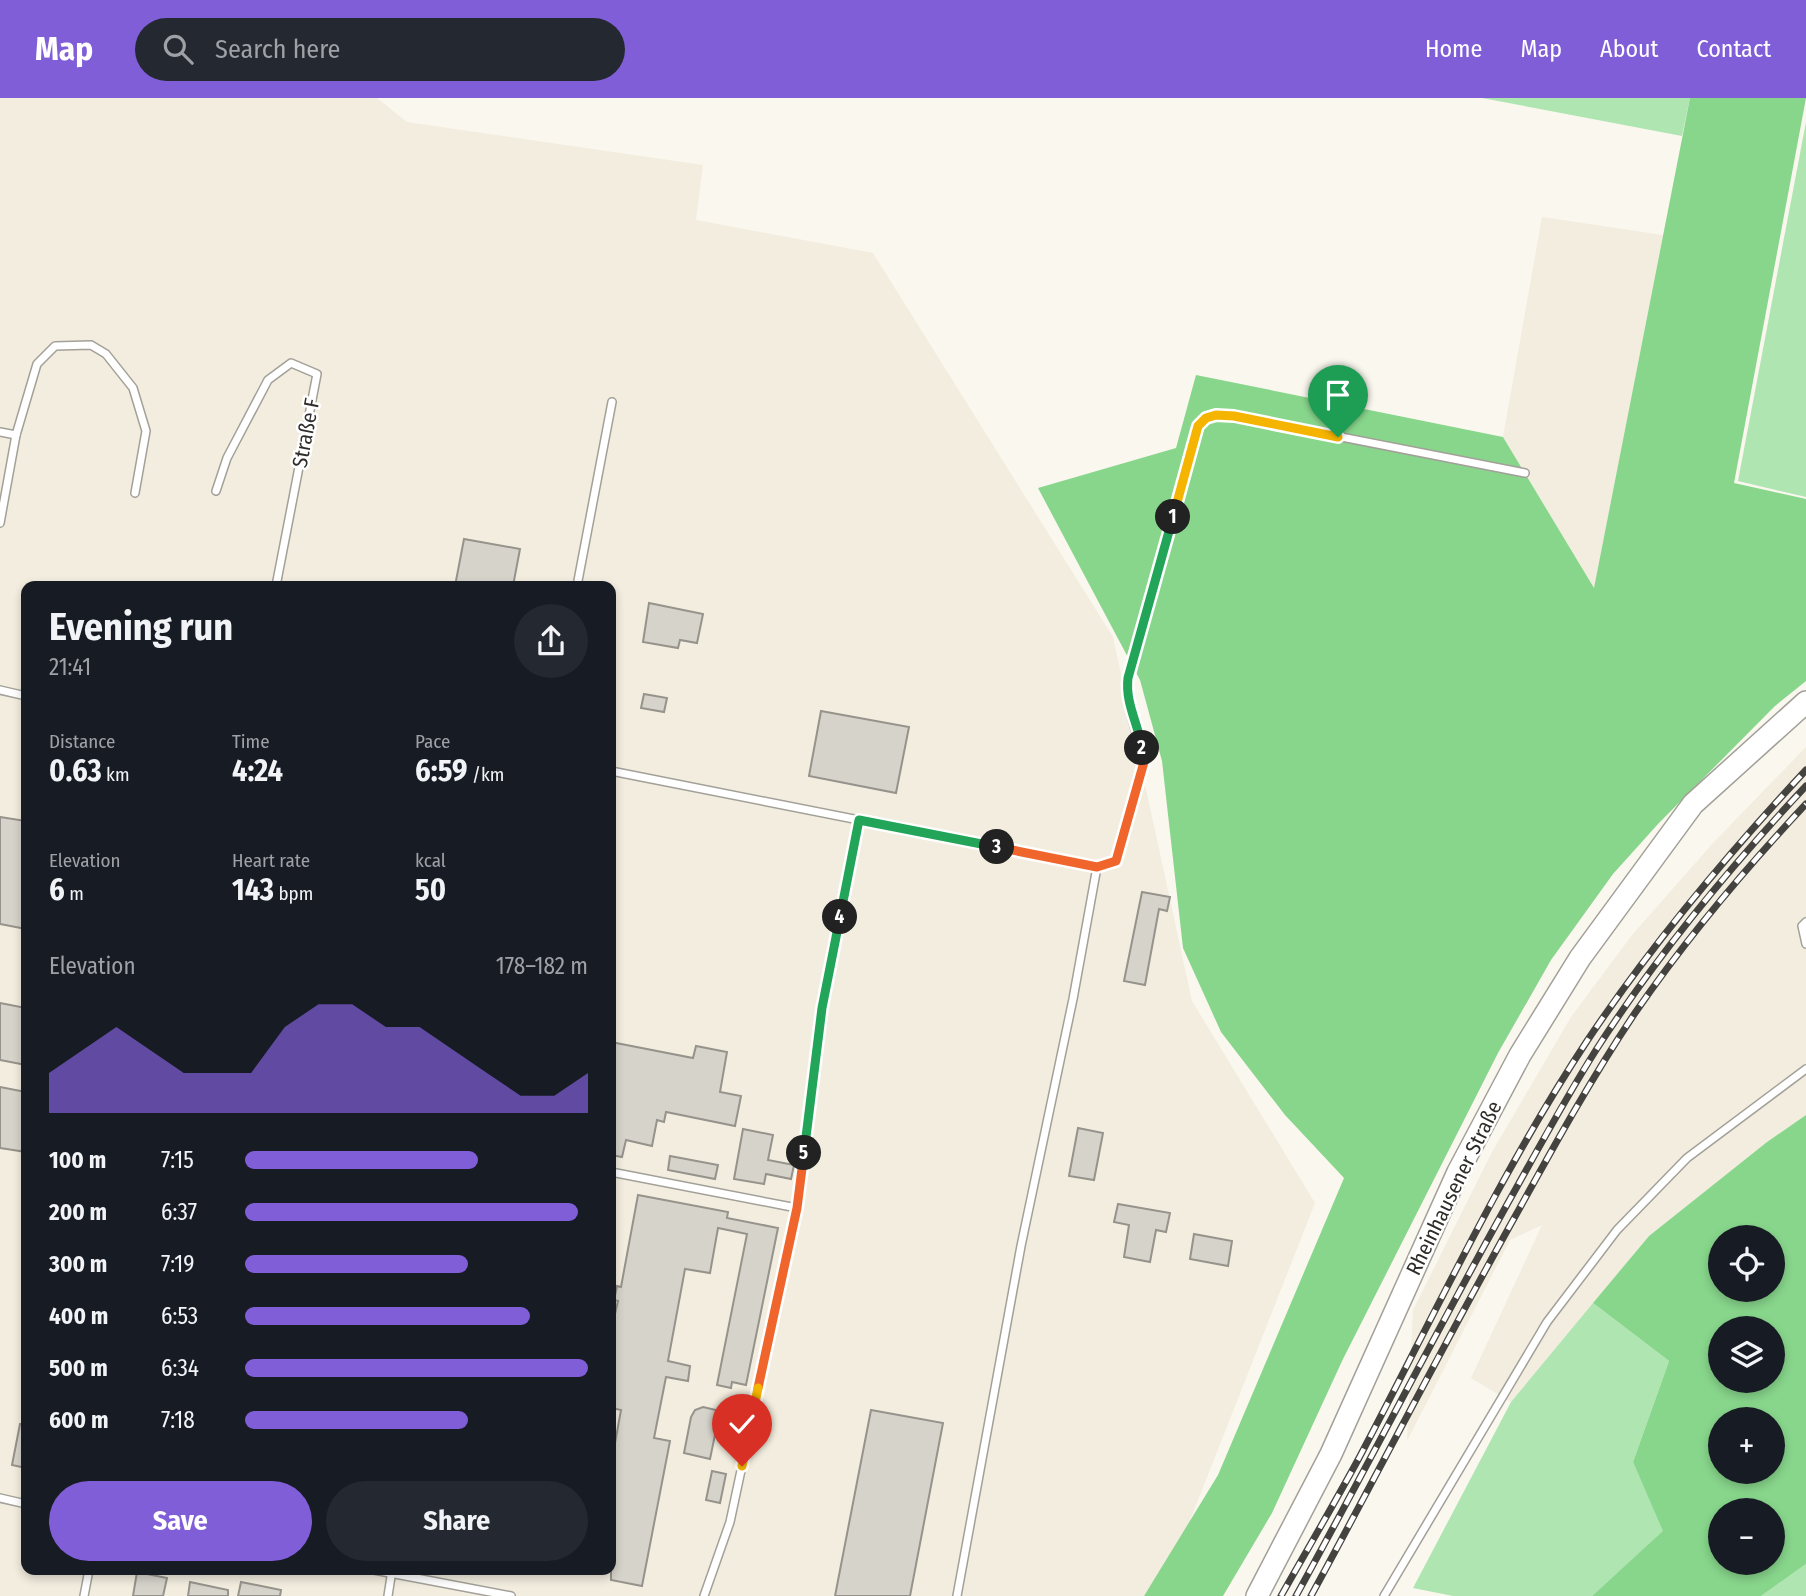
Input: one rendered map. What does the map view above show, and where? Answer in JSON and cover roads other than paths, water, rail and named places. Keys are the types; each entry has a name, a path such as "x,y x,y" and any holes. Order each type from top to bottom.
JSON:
{"street":[{"name":"Rheinhausener Straße","path":"1257,1596 1331,1454 1458,1172 1520,1055 1580,958 1693,804 1806,702"}],"lane":[{"path":"0,523 16,435 37,364 55,346 90,345 106,354 133,388 146,431 135,493"},
{"name":"Straße F","path":"216,491 227,458 268,380 291,363 317,374 277,581"},
{"path":"578,581 612,402"},
{"path":"616,772 1097,867 1116,861 1144,762 1141,742 1129,706 1128,678 1198,426 1206,418 1216,415 1234,416 1525,473"},
{"path":"0,432 16,435"},
{"path":"0,690 21,695"},
{"path":"704,1596 730,1522 797,1208 822,1008 859,820"},
{"path":"957,1596 1021,1246 1073,999 1097,867"},
{"path":"1806,922 1802,926 1806,944"},
{"path":"1384,1596 1547,1322 1617,1230 1687,1158 1806,1069"},
{"path":"616,1173 797,1208"},
{"path":"0,1498 21,1503"},
{"path":"84,1596 88,1575"},
{"path":"388,1596 391,1575"},
{"path":"411,1575 511,1596"}],"railway":[{"path":"1281,1596 1359,1458 1468,1246 1555,1091 1637,970 1691,901 1806,770"},
{"path":"1296,1596 1482,1250 1596,1050 1695,913 1749,848 1806,786"},
{"path":"1311,1596 1559,1137 1604,1062 1654,985 1695,932 1806,804"}]}
